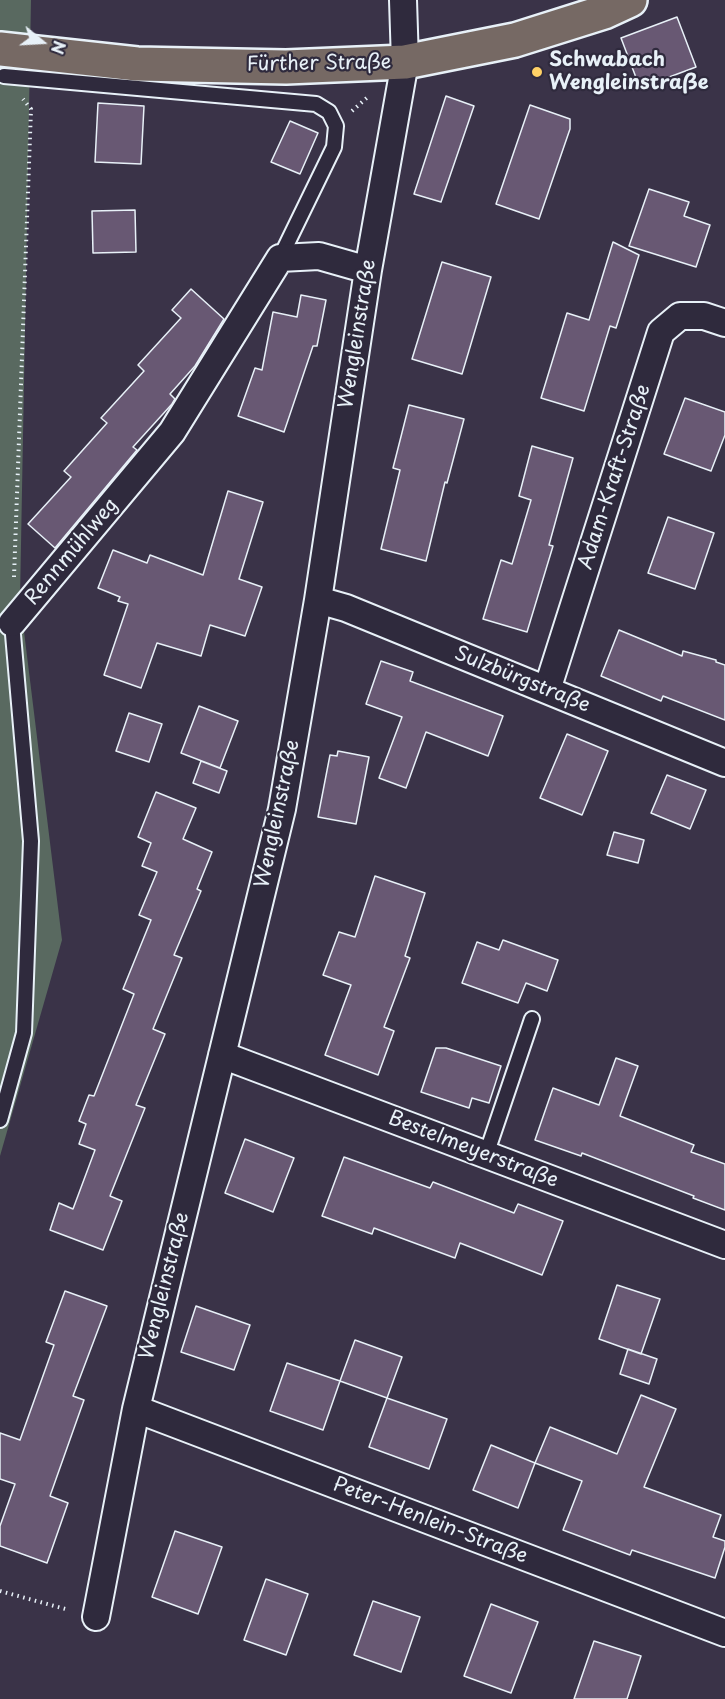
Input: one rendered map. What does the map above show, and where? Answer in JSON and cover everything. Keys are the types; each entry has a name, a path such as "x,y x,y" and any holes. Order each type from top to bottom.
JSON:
{"main road":[{"name":"Fürther Straße","path":"2,63 286,67 405,62 515,40 604,12 630,0"}],"street":[{"name":"Wengleinstraße","path":"96,1617 136,1409 282,809 318,600 368,270 405,62 403,0"},
{"path":"280,258 319,256 368,270"},
{"name":"Rennmühlweg","path":"12,623 172,432 280,258"},
{"name":"Adam-Kraft-Straße","path":"547,690 660,332 680,316 704,316 725,323"},
{"name":"Sulzbürgstraße","path":"318,600 346,608 725,763"},
{"name":"Bestelmeyerstraße","path":"222,1055 725,1245"},
{"name":"Peter-Henlein-Straße","path":"136,1409 725,1633"}],"lane":[{"path":"2,63 316,104 329,112 336,126 334,147 280,258"},
{"name":"Rennmühlweg","path":"0,1120 24,1033 31,841 12,623"},
{"path":"486,1155 532,1019"}],"path":[{"path":"2,63 31,109 12,623"},
{"path":"0,1591 96,1617"}],"green space":[{"path":"0,0 31,0 20,599 62,940 0,1156"}],"building":[{"path":"677,17 696,67 640,88 621,38"},
{"path":"446,96 474,106 441,202 414,194"},
{"path":"98,103 144,106 141,164 95,162"},
{"path":"530,105 570,119 570,129 539,219 496,204"},
{"path":"290,121 318,133 300,174 271,162"},
{"path":"649,189 689,202 684,216 710,225 696,267 629,246"},
{"path":"135,210 136,252 93,253 92,211"},
{"path":"613,242 639,255 616,328 610,326 584,411 541,398 567,313 589,320"},
{"path":"442,262 491,277 462,374 412,359"},
{"path":"191,289 224,319 195,366 170,394 175,399 172,404 133,447 137,450 55,548 28,524 71,477 64,471 107,423 101,418 144,371 138,365 181,318 172,310"},
{"path":"301,295 326,300 317,346 313,346 284,432 238,416 255,368 262,370 273,312 297,317"},
{"path":"685,398 725,412 725,435 711,471 664,454"},
{"path":"409,405 464,419 447,483 445,482 426,561 381,549 400,470 393,468"},
{"path":"532,446 573,458 549,545 553,546 527,632 483,619 501,560 512,564 531,500 519,496"},
{"path":"228,491 263,502 239,579 262,587 245,636 210,625 201,656 157,643 141,688 104,675 128,604 118,601 120,597 98,588 113,550 147,563 150,555 203,575"},
{"path":"668,517 714,533 695,589 648,573"},
{"path":"619,630 682,656 683,651 716,660 725,665 725,720 663,696 661,701 601,676"},
{"path":"381,661 413,672 410,681 503,716 488,756 426,732 406,788 379,778 402,717 366,704"},
{"path":"199,706 238,721 220,768 181,753"},
{"path":"129,713 162,724 149,762 116,751"},
{"path":"567,734 608,751 582,815 540,798"},
{"path":"338,751 369,757 356,824 318,817 330,755 337,756"},
{"path":"201,761 227,771 219,793 193,783"},
{"path":"667,775 706,790 690,829 651,813"},
{"path":"156,792 196,808 183,839 212,852 197,889 201,891 174,955 182,958 153,1029 165,1034 136,1105 145,1108 110,1196 122,1201 103,1250 50,1230 59,1203 73,1209 95,1150 79,1144 86,1124 79,1121 89,1095 94,1096 134,994 123,989 151,920 139,915 157,872 142,866 151,843 138,837"},
{"path":"614,832 644,840 638,863 607,855"},
{"path":"375,876 425,893 405,956 410,958 384,1027 394,1031 378,1075 325,1055 351,985 323,975 339,932 355,937"},
{"path":"503,940 558,960 547,991 526,983 518,1003 462,983 477,942 499,950"},
{"path":"436,1048 446,1048 501,1066 489,1103 472,1098 469,1108 421,1092"},
{"path":"616,1058 638,1066 620,1116 694,1145 691,1152 725,1164 725,1210 582,1153 581,1156 535,1140 553,1088 599,1105"},
{"path":"245,1139 294,1158 273,1212 225,1193"},
{"path":"344,1157 430,1188 433,1182 514,1213 518,1204 563,1221 542,1275 460,1243 455,1258 374,1228 372,1234 322,1216"},
{"path":"617,1285 660,1299 641,1354 599,1339"},
{"path":"65,1291 107,1306 73,1396 84,1400 50,1496 68,1503 47,1563 0,1546 0,1526 15,1484 0,1479 0,1433 20,1440 54,1345 46,1342"},
{"path":"196,1306 250,1325 234,1370 181,1352"},
{"path":"355,1340 402,1357 387,1398 340,1381"},
{"path":"628,1349 657,1359 649,1384 620,1374"},
{"path":"287,1363 340,1381 323,1430 270,1411"},
{"path":"641,1395 676,1409 644,1487 721,1515 713,1537 725,1541 725,1547 715,1578 632,1550 630,1555 563,1530 582,1481 535,1463 550,1427 617,1454"},
{"path":"387,1398 447,1419 429,1469 369,1447"},
{"path":"491,1445 535,1463 518,1508 473,1490"},
{"path":"175,1531 222,1547 198,1614 152,1597"},
{"path":"266,1579 308,1594 286,1655 244,1640"},
{"path":"373,1601 420,1617 401,1672 354,1655"},
{"path":"491,1604 538,1622 511,1693 464,1676"},
{"path":"594,1641 641,1656 627,1699 574,1699"}],"place":[{"name":"Schwabach Wengleinstraße","path":"537,72"}]}
